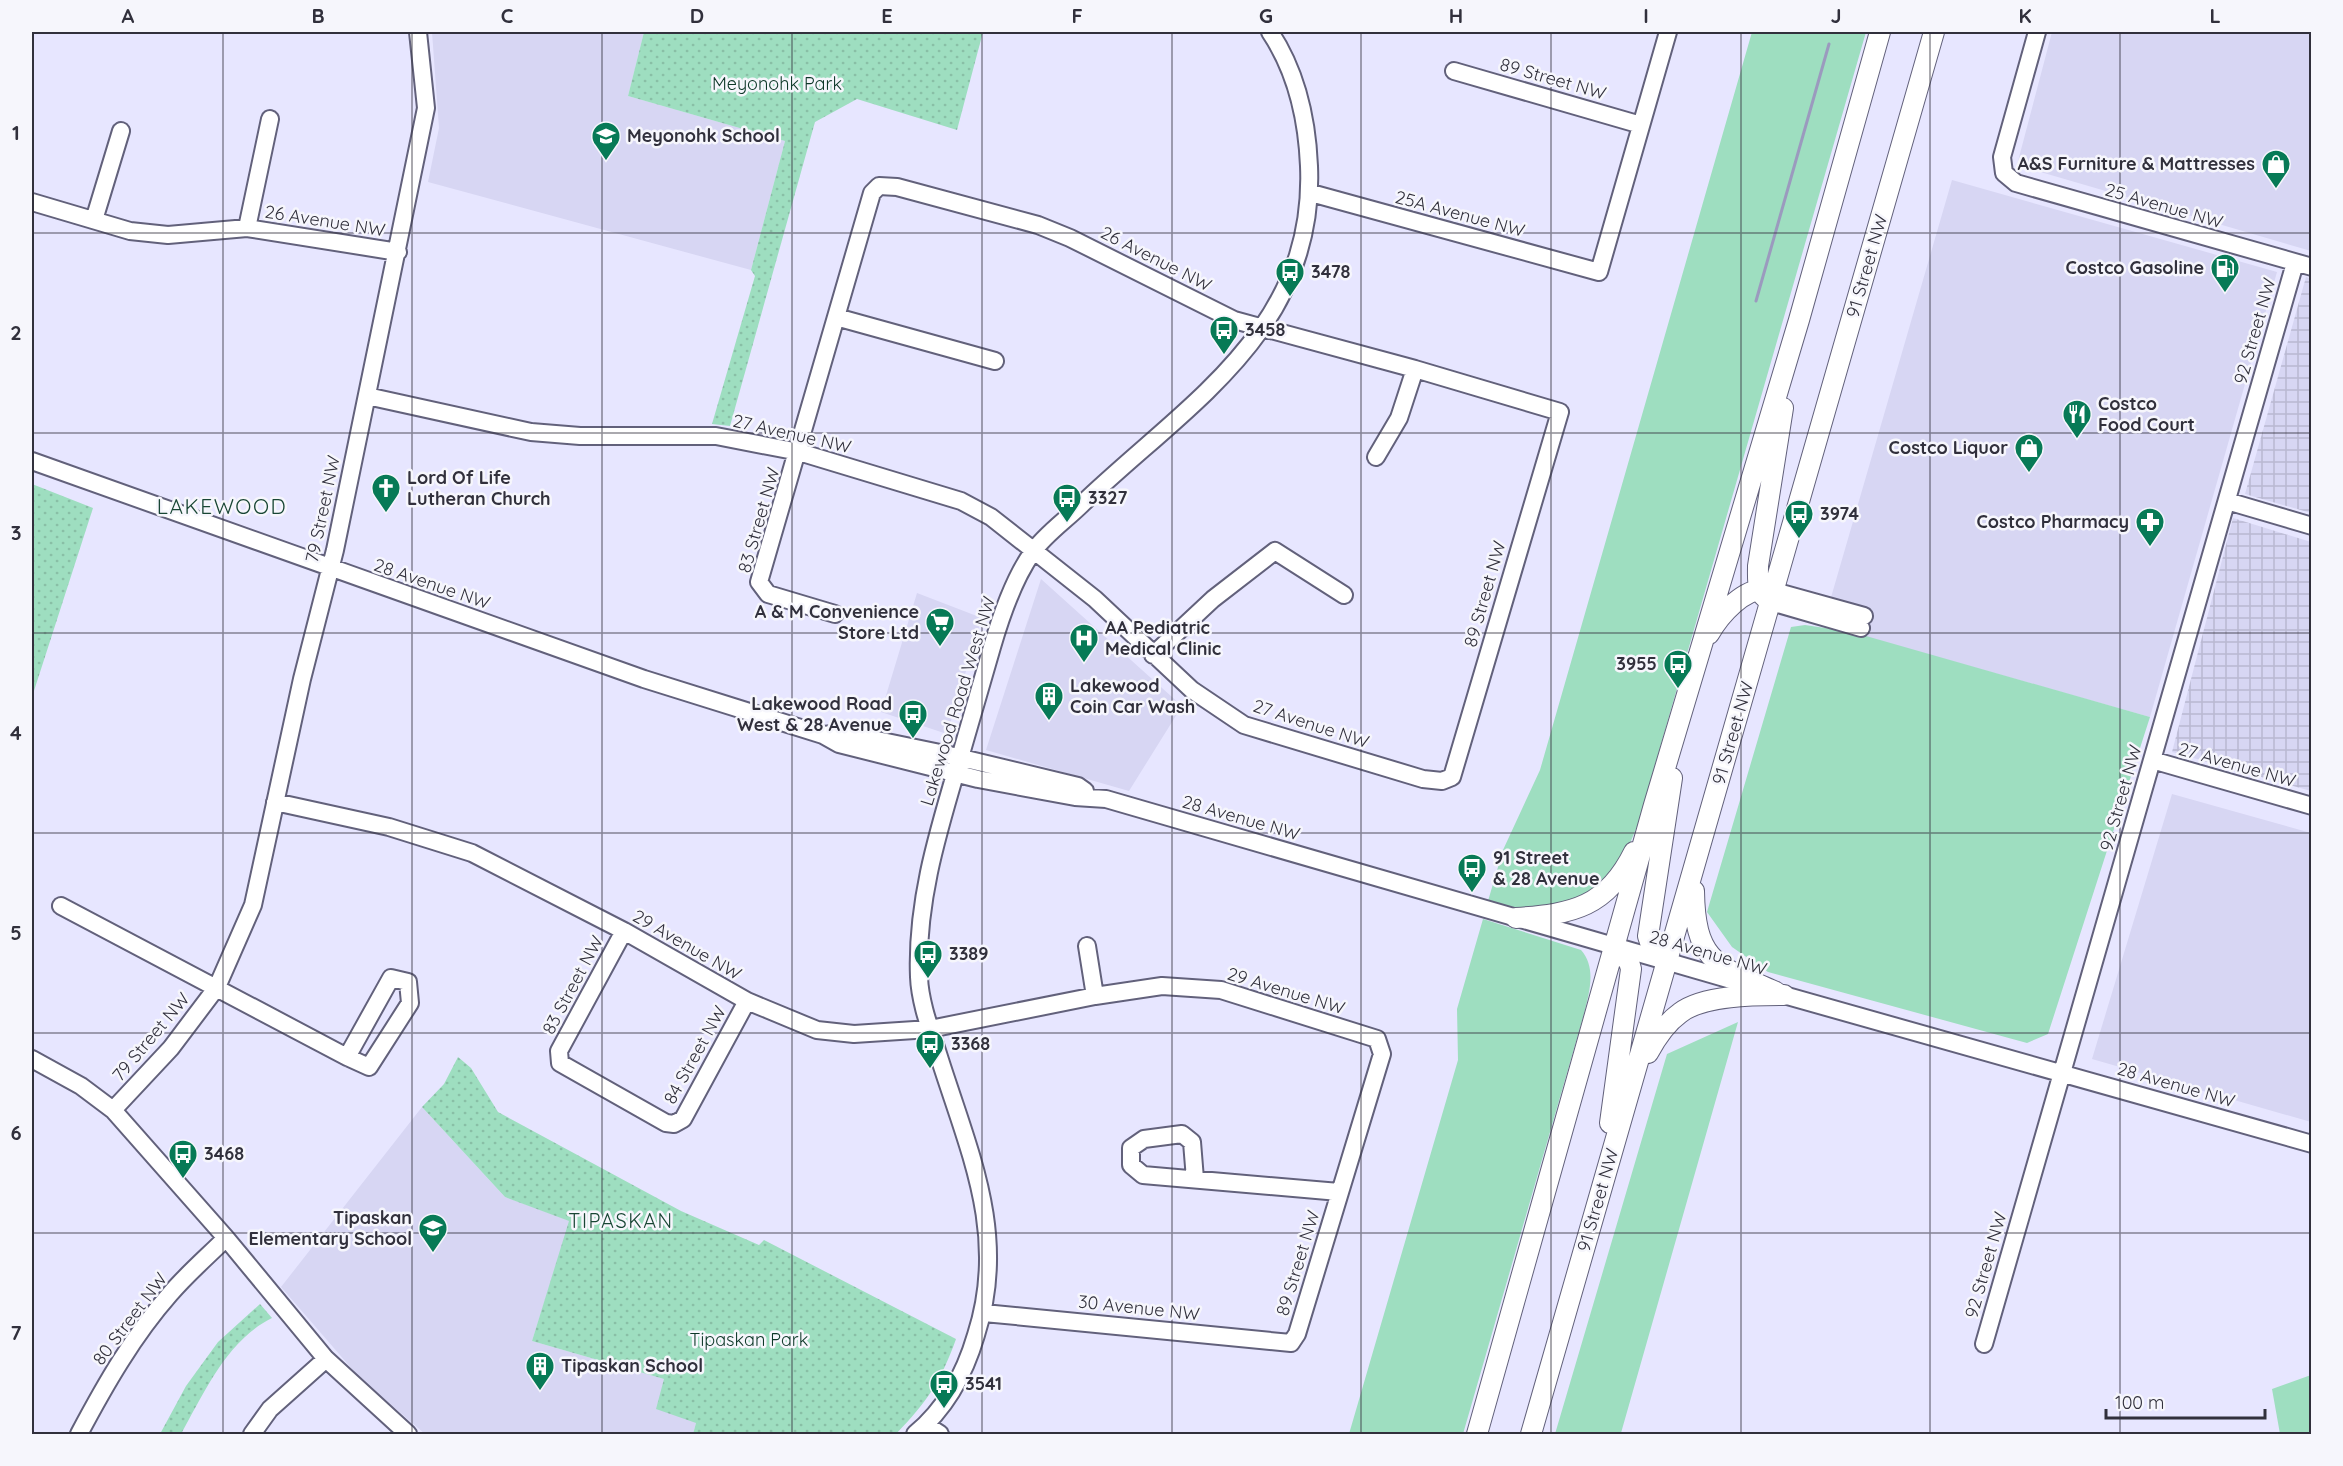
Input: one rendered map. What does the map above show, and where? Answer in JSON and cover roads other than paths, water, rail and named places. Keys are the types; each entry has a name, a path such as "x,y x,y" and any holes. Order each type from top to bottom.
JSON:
{"main road":[{"path":"1477,1434 1654,805 1799,320 1880,32"},
{"name":"91 Street NW","path":"1531,1434 1668,962 1768,594 1933,34"},
{"path":"1689,685 1707,638 1719,619 1736,603 1768,594 1760,555 1799,320"},
{"path":"1668,962 1652,948 1648,936 1667,819 1676,736"},
{"path":"1516,918 1563,914 1594,901 1615,881 1629,862 1654,805"},
{"path":"1694,869 1695,927 1707,952 1725,969 1784,995"},
{"path":"1608,1168 1608,1137 1631,969 1629,962 1615,947"},
{"path":"1634,1076 1658,1036 1681,1011 1746,995 1784,995"}],"street":[{"name":"79 Street NW","path":"113,1110 171,1048 217,987 253,905 302,679 330,569 398,252 426,108 418,32"},
{"name":"Lakewood Road West NW","path":"921,1430 948,1397 969,1360 984,1313 990,1261 983,1194 930,1029 919,981 925,881 994,639 1019,575 1033,550 1111,476 1185,413 1231,368 1278,307 1294,270 1311,194 1308,141 1299,96 1284,56 1270,32"},
{"path":"1641,125 1668,32"},
{"name":"25 Avenue NW","path":"2037,32 2002,157 2002,167 2007,177 2016,183 2062,197 2303,265"},
{"name":"89 Street NW","path":"1454,71 1641,125"},
{"name":"26 Avenue NW","path":"247,228 270,119"},
{"name":"25A Avenue NW","path":"1311,194 1599,272 1641,125"},
{"path":"94,220 121,131"},
{"name":"26 Avenue NW","path":"879,186 897,187 1038,225 1070,238 1234,320 1415,369 1560,412"},
{"name":"83 Street NW","path":"835,614 768,594 759,582 799,452 873,193 879,186"},
{"name":"26 Avenue NW","path":"32,202 130,231 168,235 247,228 398,252"},
{"name":"92 Street NW","path":"1984,1344 2226,501 2303,265"},
{"path":"836,317 995,361"},
{"path":"1376,457 1399,418 1415,369"},
{"name":"27 Avenue NW","path":"367,396 531,432 580,436 716,436 799,452 961,501 991,517 1095,599 1192,690 1244,725 1423,779 1442,781"},
{"name":"89 Street NW","path":"1442,781 1452,777 1560,412"},
{"name":"28 Avenue NW","path":"32,461 330,569 644,679 775,722 823,735 839,744 955,774 1075,797 1095,796"},
{"path":"2226,501 2312,526"},
{"path":"1153,655 1213,599 1275,551 1344,595"},
{"path":"1768,594 1862,622"},
{"name":"28 Avenue NW","path":"823,735 843,733 960,757 1078,786 1095,796 1615,947 2312,1144"},
{"name":"27 Avenue NW","path":"2152,760 2312,806"},
{"name":"29 Avenue NW","path":"274,802 389,827 472,853 624,931 747,1001 817,1030 854,1034 930,1029 1095,996 1162,986 1221,990 1377,1039 1382,1054"},
{"name":"79 Street NW","path":"61,906 347,1057 369,1067 410,1003 408,982 391,978 347,1057"},
{"name":"83 Street NW","path":"624,931 570,1029 558,1057 560,1063 666,1123 674,1124"},
{"path":"1087,946 1095,996"},
{"name":"84 Street NW","path":"674,1124 683,1119 747,1001"},
{"name":"89 Street NW","path":"1291,1343 1298,1334 1382,1054"},
{"path":"32,1059 81,1086 113,1110 226,1238 326,1359 408,1434"},
{"name":"89 Street NW","path":"1195,1179 1339,1192"},
{"name":"80 Street NW","path":"79,1434 106,1383 170,1293 226,1238"},
{"name":"30 Avenue NW","path":"984,1313 1291,1343"},
{"path":"252,1434 270,1409 326,1359"},
{"path":"921,1430 940,1434"}],"waterway":[{"path":"1756,301 1829,44"}],"place":[{"name":"Meyonohk School","path":"606,162"},
{"name":"A&S Furniture & Mattresses","path":"2276,190"},
{"name":"Costco Gasoline","path":"2225,294"},
{"name":"3478","path":"1290,298"},
{"name":"3458","path":"1224,356"},
{"name":"Costco Food Court","path":"2077,440"},
{"name":"Costco Liquor","path":"2029,474"},
{"name":"Lord Of Life Lutheran Church","path":"386,514"},
{"name":"3327","path":"1067,524"},
{"name":"3974","path":"1799,540"},
{"name":"Costco Pharmacy","path":"2150,548"},
{"name":"A & M Convenience Store Ltd","path":"940,648"},
{"name":"AA Pediatric Medical Clinic","path":"1084,664"},
{"name":"3955","path":"1678,690"},
{"name":"Lakewood Coin Car Wash","path":"1049,722"},
{"name":"Lakewood Road West & 28 Avenue","path":"913,740"},
{"name":"91 Street & 28 Avenue","path":"1472,894"},
{"name":"3389","path":"928,980"},
{"name":"3368","path":"930,1070"},
{"name":"3468","path":"183,1180"},
{"name":"Tipaskan Elementary School","path":"433,1254"},
{"name":"Tipaskan School","path":"540,1392"},
{"name":"3541","path":"944,1410"}],"district":[{"name":"LAKEWOOD","path":"222,507"},
{"name":"TIPASKAN","path":"621,1221"}],"park label":[{"name":"Meyonohk Park","path":"777,84"},
{"name":"Tipaskan Park","path":"749,1340"}]}
